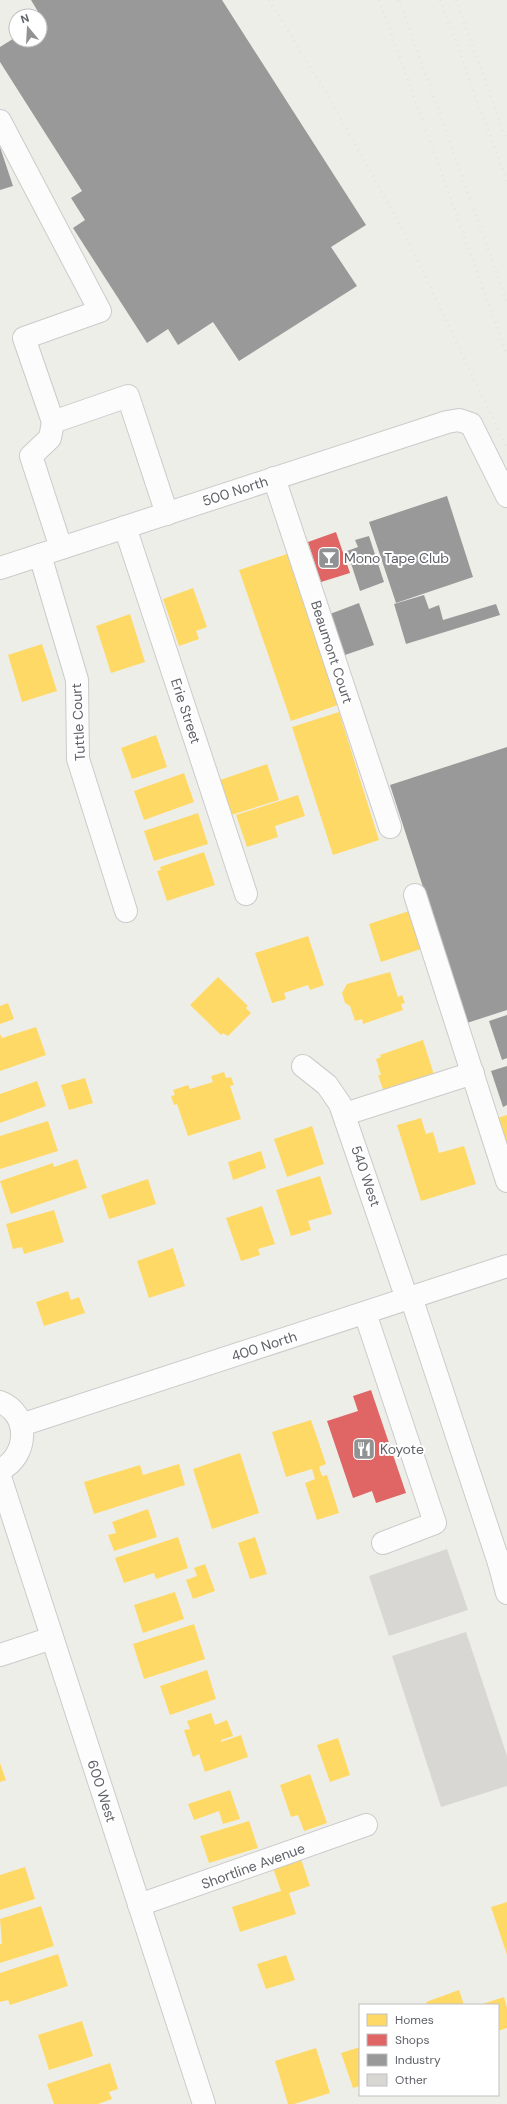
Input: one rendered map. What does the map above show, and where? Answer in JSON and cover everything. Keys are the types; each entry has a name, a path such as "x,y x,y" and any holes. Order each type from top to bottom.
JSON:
{"street":[{"path":"0,121 100,311 24,338 53,422 50,438 31,456 61,548"},
{"path":"53,422 128,396 167,514"},
{"name":"500 North","path":"0,568 447,422 459,420 471,424 507,496"},
{"name":"Beaumont Court","path":"274,478 390,827"},
{"name":"Erie Street","path":"125,527 246,894"},
{"name":"Tuttle Court","path":"40,555 77,680 78,759 126,911"},
{"path":"415,895 507,1181"},
{"name":"540 West","path":"303,1066 334,1093 345,1114 503,1562 507,1593"},
{"path":"345,1114 473,1073"},
{"name":"400 North","path":"21,1425 507,1266"},
{"path":"365,1313 435,1523 383,1542"},
{"path":"0,1402 11,1409 21,1425 22,1444 14,1461 0,1470"},
{"name":"600 West","path":"0,1477 204,2104"},
{"path":"0,1655 52,1638"},
{"name":"Shortline Avenue","path":"139,1905 366,1825"}],"building: Homes":[{"path":"287,554 338,705 291,721 239,570"},
{"path":"193,588 207,627 196,631 199,639 179,646 163,599"},
{"path":"130,614 145,662 111,673 96,626"},
{"path":"42,644 57,691 22,702 8,655"},
{"path":"339,712 379,840 333,855 292,727"},
{"path":"156,735 167,767 132,779 121,748"},
{"path":"267,764 279,800 231,815 220,780"},
{"path":"184,773 194,802 144,820 134,791"},
{"path":"298,795 305,816 275,826 278,837 247,847 236,815"},
{"path":"198,813 208,844 154,861 144,831"},
{"path":"204,852 215,885 167,901 157,871 161,870 160,867"},
{"path":"409,911 421,949 381,962 369,924"},
{"path":"308,936 324,985 310,990 308,985 284,993 286,999 272,1003 255,953"},
{"path":"390,972 398,997 402,995 405,1003 401,1004 403,1010 363,1024 362,1019 355,1021 350,1006 345,1003 342,993 347,984"},
{"path":"218,977 248,1006 246,1008 251,1013 228,1036 223,1033 221,1035 190,1005"},
{"path":"8,1003 14,1019 0,1024 0,1006"},
{"path":"36,1027 46,1055 0,1071 0,1034 2,1038"},
{"path":"423,1040 435,1078 385,1095 378,1075 381,1075 376,1059 381,1057 380,1055"},
{"path":"224,1072 226,1078 231,1077 234,1085 230,1086 241,1119 188,1136 177,1104 174,1105 171,1096 175,1095 173,1090 188,1085 190,1089 213,1082 211,1076"},
{"path":"85,1078 93,1103 69,1110 61,1085"},
{"path":"37,1081 46,1106 0,1123 0,1094"},
{"path":"507,1115 507,1150 497,1118"},
{"path":"421,1118 426,1134 433,1132 439,1153 464,1146 476,1184 421,1201 397,1125"},
{"path":"48,1121 58,1151 0,1169 0,1136"},
{"path":"312,1126 324,1164 287,1177 274,1139"},
{"path":"261,1151 266,1168 233,1180 228,1162"},
{"path":"77,1159 87,1188 11,1214 0,1181 53,1163 54,1167"},
{"path":"320,1176 332,1214 308,1221 311,1230 291,1236 276,1190"},
{"path":"148,1179 156,1204 109,1219 101,1195"},
{"path":"262,1206 275,1244 258,1249 260,1255 241,1261 226,1218"},
{"path":"54,1210 64,1242 24,1254 22,1247 13,1249 6,1224"},
{"path":"173,1248 185,1286 149,1298 137,1261"},
{"path":"68,1291 71,1300 79,1297 85,1313 44,1326 36,1302"},
{"path":"311,1420 326,1464 319,1467 322,1476 327,1475 339,1513 317,1520 305,1483 315,1479 312,1469 286,1477 272,1432"},
{"path":"240,1453 259,1513 212,1529 193,1469"},
{"path":"179,1464 185,1485 94,1514 84,1482 140,1465 143,1475"},
{"path":"148,1509 157,1537 114,1551 108,1535 116,1533 112,1522"},
{"path":"178,1537 188,1568 156,1579 154,1573 124,1583 115,1558"},
{"path":"255,1537 267,1574 250,1579 238,1543"},
{"path":"205,1564 215,1591 193,1599 186,1580 197,1576 194,1568"},
{"path":"175,1592 184,1619 143,1633 134,1605"},
{"path":"194,1624 205,1659 144,1679 133,1644"},
{"path":"207,1670 216,1699 170,1715 160,1686"},
{"path":"211,1713 215,1725 227,1720 233,1736 221,1740 221,1742 241,1735 248,1757 205,1772 199,1754 193,1757 184,1730 190,1729 187,1721"},
{"path":"338,1738 350,1775 330,1782 317,1745"},
{"path":"0,1763 6,1780 0,1782"},
{"path":"310,1774 327,1823 304,1831 298,1815 291,1817 280,1785"},
{"path":"230,1790 240,1819 223,1824 219,1811 194,1820 188,1804"},
{"path":"249,1821 258,1848 209,1863 200,1836"},
{"path":"301,1859 310,1886 289,1893 296,1914 240,1932 232,1907 281,1891 273,1868"},
{"path":"25,1867 35,1899 0,1910 0,1875"},
{"path":"507,1902 507,1955 491,1907"},
{"path":"41,1906 54,1946 0,1963 0,1944 2,1944 0,1919"},
{"path":"58,1954 68,1986 10,2005 8,2000 0,2002 0,1973"},
{"path":"286,1955 295,1980 266,1989 257,1964"},
{"path":"459,1990 464,2004 427,2004 426,2002"},
{"path":"504,1997 507,2008 507,2028 499,2031 499,2004 482,2004"},
{"path":"82,2021 93,2056 49,2070 38,2035"},
{"path":"359,2047 359,2086 353,2088 341,2053"},
{"path":"316,2048 330,2093 294,2104 288,2104 275,2061"},
{"path":"110,2063 118,2089 109,2092 112,2099 98,2104 54,2104 47,2084"}],"building: Shops":[{"path":"336,532 350,573 321,582 308,542"},
{"path":"371,1390 406,1493 376,1503 372,1491 353,1498 327,1421 358,1411 353,1396"}],"building: Industry":[{"path":"31,0 222,0 366,225 331,247 357,286 239,361 213,322 178,345 168,329 147,343 73,228 85,220 71,198 82,191 0,62 0,47 8,42 8,48 48,48 48,8 36,8"},
{"path":"0,147 13,186 0,190"},
{"path":"447,496 473,577 396,603 369,522"},
{"path":"369,536 384,582 360,591 347,551 358,547 355,540"},
{"path":"424,595 429,609 439,605 443,620 496,604 500,615 406,644 394,604"},
{"path":"359,603 374,645 345,655 330,614"},
{"path":"507,747 507,1010 467,1023 390,785"},
{"path":"507,1015 507,1058 502,1060 489,1021"},
{"path":"507,1066 507,1105 503,1107 491,1071"}],"building: Other":[{"path":"447,1549 468,1610 389,1636 369,1576"},
{"path":"466,1632 507,1756 507,1786 441,1807 392,1656"}],"railway":[{"path":"269,0 329,97 404,232 507,448"},
{"path":"379,0 507,355"},
{"path":"399,0 507,302"},
{"path":"440,0 507,181"},
{"path":"456,0 507,141"}],"place":[{"name":"Mono Tape Club","path":"329,558"},
{"name":"Koyote","path":"364,1449"}]}
